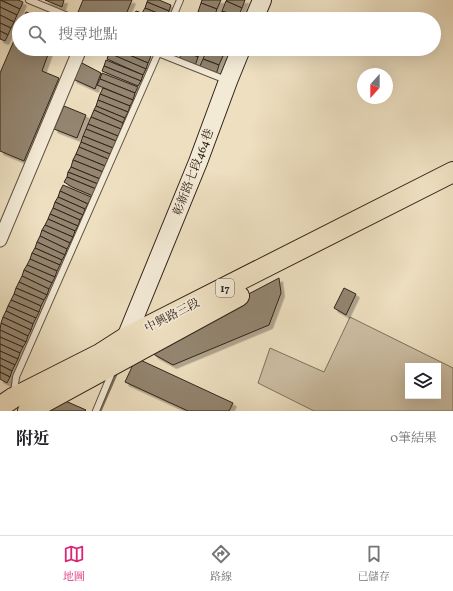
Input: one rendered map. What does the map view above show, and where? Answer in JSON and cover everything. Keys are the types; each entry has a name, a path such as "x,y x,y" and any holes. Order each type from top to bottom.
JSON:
{"main road":[{"name":"中興路三段","path":"14,406 125,338 453,172"},
{"name":"中興路三段","path":"14,406 116,362 453,183"}],"street":[{"path":"257,12 262,0"},
{"path":"0,240 77,56"},
{"name":"彰新路七段464巷","path":"116,362 198,162 238,56"}],"lane":[{"path":"29,0 58,12"},
{"path":"175,12 180,0"},
{"path":"14,406 16,377 158,56"},
{"path":"171,56 228,81"},
{"path":"96,411 116,362"}],"shaded area":[{"path":"350,317 453,368 453,411 314,411 258,383 270,348 324,372"}],"building":[{"path":"0,0 20,9 18,12 12,13 0,7"},
{"path":"1,0 18,0 23,2 20,9"},
{"path":"45,0 64,0 62,7"},
{"path":"83,0 132,0 127,12 78,12"},
{"path":"148,0 159,0 171,5 169,11 147,2"},
{"path":"202,0 221,0 217,9 201,3"},
{"path":"245,0 242,8 226,1"},
{"path":"226,1 242,8 240,12 222,11"},
{"path":"147,2 169,11 155,12 145,8"},
{"path":"201,3 217,9 216,12 198,12"},
{"path":"0,7 12,13 12,21 0,15"},
{"path":"145,8 155,12 143,12"},
{"path":"0,15 12,21 12,26 11,28 0,23"},
{"path":"0,23 11,28 8,35 0,31"},
{"path":"0,31 8,35 5,41 0,39"},
{"path":"12,45 12,56 47,56 42,71 59,78 24,161 0,151 0,73"},
{"path":"108,56 116,56 146,69 143,75 107,59"},
{"path":"114,56 132,56 148,63 146,69"},
{"path":"132,56 151,56 148,63"},
{"path":"180,56 198,57 195,66 179,60"},
{"path":"204,56 223,56 219,65 203,59"},
{"path":"203,59 219,65 216,75 199,68"},
{"path":"106,60 143,75 141,81 104,66"},
{"path":"80,62 101,73 95,89 73,79"},
{"path":"104,66 141,81 138,86 102,71"},
{"path":"102,73 138,87 135,93 100,79"},
{"path":"100,79 135,93 133,100 97,85"},
{"path":"103,88 133,100 130,106 100,94"},
{"path":"100,94 130,106 128,112 98,100"},
{"path":"98,100 128,112 125,118 96,106"},
{"path":"64,106 86,115 77,138 54,129"},
{"path":"96,106 125,118 123,123 94,110"},
{"path":"94,110 123,123 121,129 91,117"},
{"path":"91,117 121,129 118,136 88,124"},
{"path":"88,124 118,136 116,141 86,129"},
{"path":"86,129 116,141 113,148 83,136"},
{"path":"83,136 113,148 110,154 81,142"},
{"path":"81,142 110,154 108,159 79,147"},
{"path":"79,147 108,159 105,166 76,154"},
{"path":"76,154 105,166 103,172 73,160"},
{"path":"73,160 103,172 100,179 71,167"},
{"path":"71,167 100,179 98,184 68,172"},
{"path":"68,172 98,184 96,189 67,177"},
{"path":"67,177 96,189 93,196 64,182"},
{"path":"63,185 91,197 88,204 60,191"},
{"path":"60,191 88,204 85,209 58,197"},
{"path":"58,197 85,209 83,215 55,202"},
{"path":"55,202 83,215 80,220 53,208"},
{"path":"53,208 80,220 78,226 50,214"},
{"path":"50,214 78,226 75,231 48,219"},
{"path":"48,219 75,231 73,237 45,225"},
{"path":"45,225 73,237 70,243 42,230"},
{"path":"42,230 70,243 67,249 40,236"},
{"path":"40,236 67,249 65,255 37,242"},
{"path":"37,242 65,255 62,260 35,248"},
{"path":"35,248 62,260 60,265 32,253"},
{"path":"32,253 60,265 57,271 30,259"},
{"path":"30,259 57,271 55,277 27,265"},
{"path":"27,265 55,277 52,283 24,270"},
{"path":"24,270 52,283 49,289 22,276"},
{"path":"22,276 49,289 47,295 19,282"},
{"path":"279,278 281,293 269,325 173,365 155,355 148,347"},
{"path":"19,282 47,295 44,300 16,288"},
{"path":"16,288 44,300 41,306 14,294"},
{"path":"344,288 356,294 346,315 334,308"},
{"path":"14,294 41,306 39,312 11,300"},
{"path":"11,300 39,312 36,318 8,306"},
{"path":"8,306 36,318 33,324 6,311"},
{"path":"6,311 33,324 31,330 3,317"},
{"path":"3,317 31,330 28,336 1,323"},
{"path":"1,323 28,336 26,342 0,330"},
{"path":"0,330 26,342 23,347 0,337"},
{"path":"0,337 23,347 20,353 0,344"},
{"path":"0,344 20,353 18,359 0,351"},
{"path":"0,351 18,359 15,365 0,358"},
{"path":"0,358 15,365 12,371 0,365"},
{"path":"136,358 233,403 229,411 188,411 125,382"},
{"path":"0,365 12,371 10,377 0,372"},
{"path":"0,372 10,377 7,383 0,379"},
{"path":"54,396 86,410 48,411"}],"waterway":[{"path":"100,411 117,372"}]}
